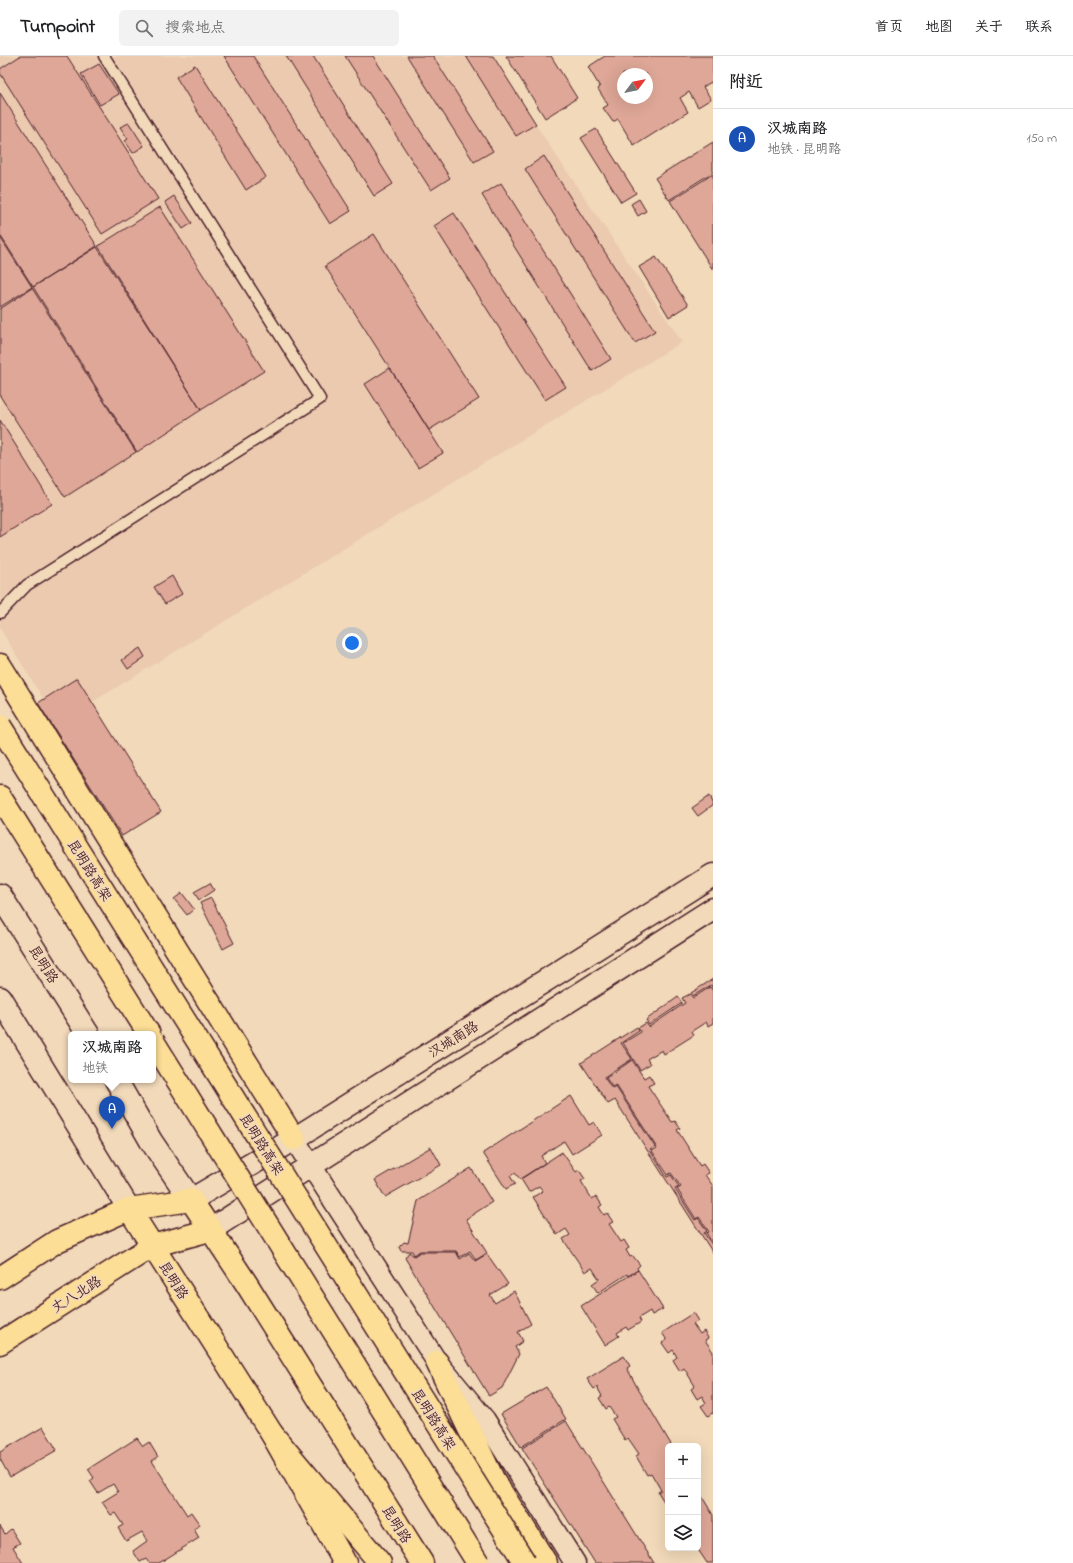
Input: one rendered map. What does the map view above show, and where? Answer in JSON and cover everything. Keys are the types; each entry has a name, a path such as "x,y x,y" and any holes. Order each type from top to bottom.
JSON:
{"main road":[{"path":"0,664 294,1139"},
{"name":"昆明路高架","path":"0,726 525,1563"},
{"path":"0,797 147,1031"},
{"name":"汉城南路","path":"191,1200 294,1139 713,875"},
{"name":"昆明路","path":"0,895 86,1031"},
{"name":"汉城南路","path":"210,1230 713,909"},
{"name":"昆明路","path":"0,998 152,1246 272,1434 345,1563"},
{"path":"156,1046 478,1563"},
{"name":"昆明路","path":"118,1083 151,1141 246,1283 422,1563"},
{"path":"0,1278 57,1241 129,1209 191,1200"},
{"name":"丈八北路","path":"0,1343 152,1246 210,1230"},
{"path":"437,1362 493,1479 546,1563"},
{"path":"272,1434 380,1563"}],"street":[{"path":"294,1139 437,1362 485,1420 575,1563"}],"lane":[{"path":"0,613 27,585 320,399 104,56"}],"shaded area":[{"path":"0,56 489,56 682,342 58,723 0,628"}],"building":[{"path":"20,56 67,56 158,199 102,234 0,73 0,69"},
{"path":"224,56 253,56 351,211 330,224"},
{"path":"286,56 313,56 393,184 374,196"},
{"path":"345,56 373,56 450,178 431,190"},
{"path":"407,56 433,56 493,151 474,162"},
{"path":"466,56 493,56 536,124 516,136"},
{"path":"506,56 551,56 577,98 545,118"},
{"path":"605,56 713,56 713,86 711,82 703,87 711,99 698,107 689,92 680,98 688,112 634,146 618,119 613,122 603,108 608,105 598,89 600,87 588,67"},
{"path":"99,64 119,94 100,105 81,74"},
{"path":"195,65 266,177 246,190 176,77"},
{"path":"0,93 97,246 33,287 0,235"},
{"path":"129,123 144,146 133,153 125,141 128,139 120,127"},
{"path":"596,129 636,193 621,202 581,138"},
{"path":"713,142 713,172 669,200 655,178"},
{"path":"544,156 655,331 635,343 525,169"},
{"path":"713,174 713,270 670,201"},
{"path":"501,183 611,359 592,371 482,195"},
{"path":"174,196 192,223 183,229 165,202"},
{"path":"639,199 646,211 638,216 631,204"},
{"path":"160,207 264,371 201,410 98,246"},
{"path":"454,213 566,387 545,400 434,226"},
{"path":"374,234 479,399 429,430 325,266"},
{"path":"0,237 32,287 0,307"},
{"path":"97,247 201,410 137,452 33,287"},
{"path":"656,257 688,305 669,317 639,267"},
{"path":"32,288 136,452 65,497 0,396 0,309"},
{"path":"390,368 443,453 418,468 365,384"},
{"path":"0,420 52,504 0,537"},
{"path":"172,576 182,594 165,604 154,587"},
{"path":"140,648 145,657 128,669 122,660"},
{"path":"77,678 161,812 122,836 38,703"},
{"path":"709,796 713,805 698,816 692,808"},
{"path":"210,883 214,890 199,900 194,892"},
{"path":"182,893 194,909 187,915 174,899"},
{"path":"211,898 234,943 223,949 200,903"},
{"path":"713,979 713,989 711,985 693,996 691,993"},
{"path":"710,987 713,991 713,1023 708,1026 706,1022 692,1031 694,1035 664,1054 662,1050 647,1059 650,1064 640,1070 623,1043 641,1032 638,1028 646,1023 649,1027 685,1003 682,998 690,994 693,998"},
{"path":"678,997 682,1003 649,1025 646,1020"},
{"path":"637,1027 639,1031 621,1043 632,1059 604,1077 612,1089 616,1087 655,1147 650,1150 667,1177 671,1175 679,1187 675,1189 695,1220 698,1218 707,1231 704,1233 713,1246 713,1253 615,1100 608,1104 581,1063"},
{"path":"632,1060 644,1078 649,1075 654,1083 648,1086 672,1122 675,1121 680,1128 677,1130 700,1166 703,1164 709,1173 705,1175 713,1186 713,1244 706,1233 709,1232 699,1217 696,1219 677,1189 681,1187 671,1173 668,1175 652,1151 657,1148 616,1085 612,1087 606,1078"},
{"path":"571,1096 589,1125 594,1122 602,1135 572,1154 564,1141 541,1156 545,1163 520,1179 515,1173 510,1176 515,1184 506,1189 483,1153"},
{"path":"431,1147 441,1165 385,1197 375,1180"},
{"path":"562,1152 576,1172 579,1170 585,1179 581,1181 592,1199 596,1196 602,1205 599,1207 604,1215 607,1213 613,1222 609,1224 621,1242 624,1240 629,1248 626,1250 630,1257 633,1256 640,1265 637,1268 638,1270 628,1276 627,1274 598,1293 592,1284 599,1279 592,1268 585,1272 563,1239 570,1235 566,1229 557,1235 533,1197 543,1191 539,1186 529,1192 521,1179"},
{"path":"471,1168 492,1202 466,1219 487,1253 476,1260 470,1251 460,1257 456,1251 420,1251 414,1255 412,1251 401,1251 399,1247 404,1242 408,1243 418,1201"},
{"path":"409,1252 414,1256 420,1252 456,1252 460,1259 469,1253 475,1261 487,1254 508,1284 490,1295 495,1303 514,1291 531,1324 518,1332 523,1341 515,1347 519,1354 502,1388 489,1396 405,1258"},
{"path":"638,1270 663,1309 652,1315 650,1311 639,1318 641,1322 628,1330 626,1327 617,1333 619,1336 605,1345 581,1306"},
{"path":"693,1313 698,1321 693,1324 700,1334 704,1331 708,1338 705,1340 713,1352 713,1414 712,1413 708,1416 701,1406 706,1403 702,1396 697,1399 691,1389 695,1386 684,1368 680,1371 673,1360 677,1357 673,1350 669,1353 662,1343 667,1340 662,1333"},
{"path":"624,1356 630,1366 627,1368 637,1387 670,1443 665,1443 665,1503 658,1492 661,1490 651,1473 647,1475 636,1456 639,1454 628,1438 625,1440 612,1419 616,1417 609,1407 606,1409 599,1398 602,1396 597,1387 594,1389 587,1379"},
{"path":"546,1387 566,1419 521,1447 501,1414"},
{"path":"566,1421 654,1563 595,1563 522,1448"},
{"path":"43,1427 57,1450 10,1477 0,1459 0,1452"},
{"path":"137,1438 143,1446 149,1442 158,1457 152,1461 187,1515 191,1512 200,1525 194,1529 199,1538 159,1563 149,1563 146,1559 140,1562 133,1551 147,1541 142,1532 126,1541 118,1528 123,1525 115,1513 111,1515 102,1502 118,1492 113,1484 98,1493 90,1481 94,1478 88,1469"},
{"path":"701,1495 713,1515 713,1563 707,1563 699,1551 701,1551"},
{"path":"0,1526 5,1534 11,1529 20,1543 13,1547 23,1563 0,1563"}],"place":[{"name":"汉城南路","path":"112,1129"}]}
